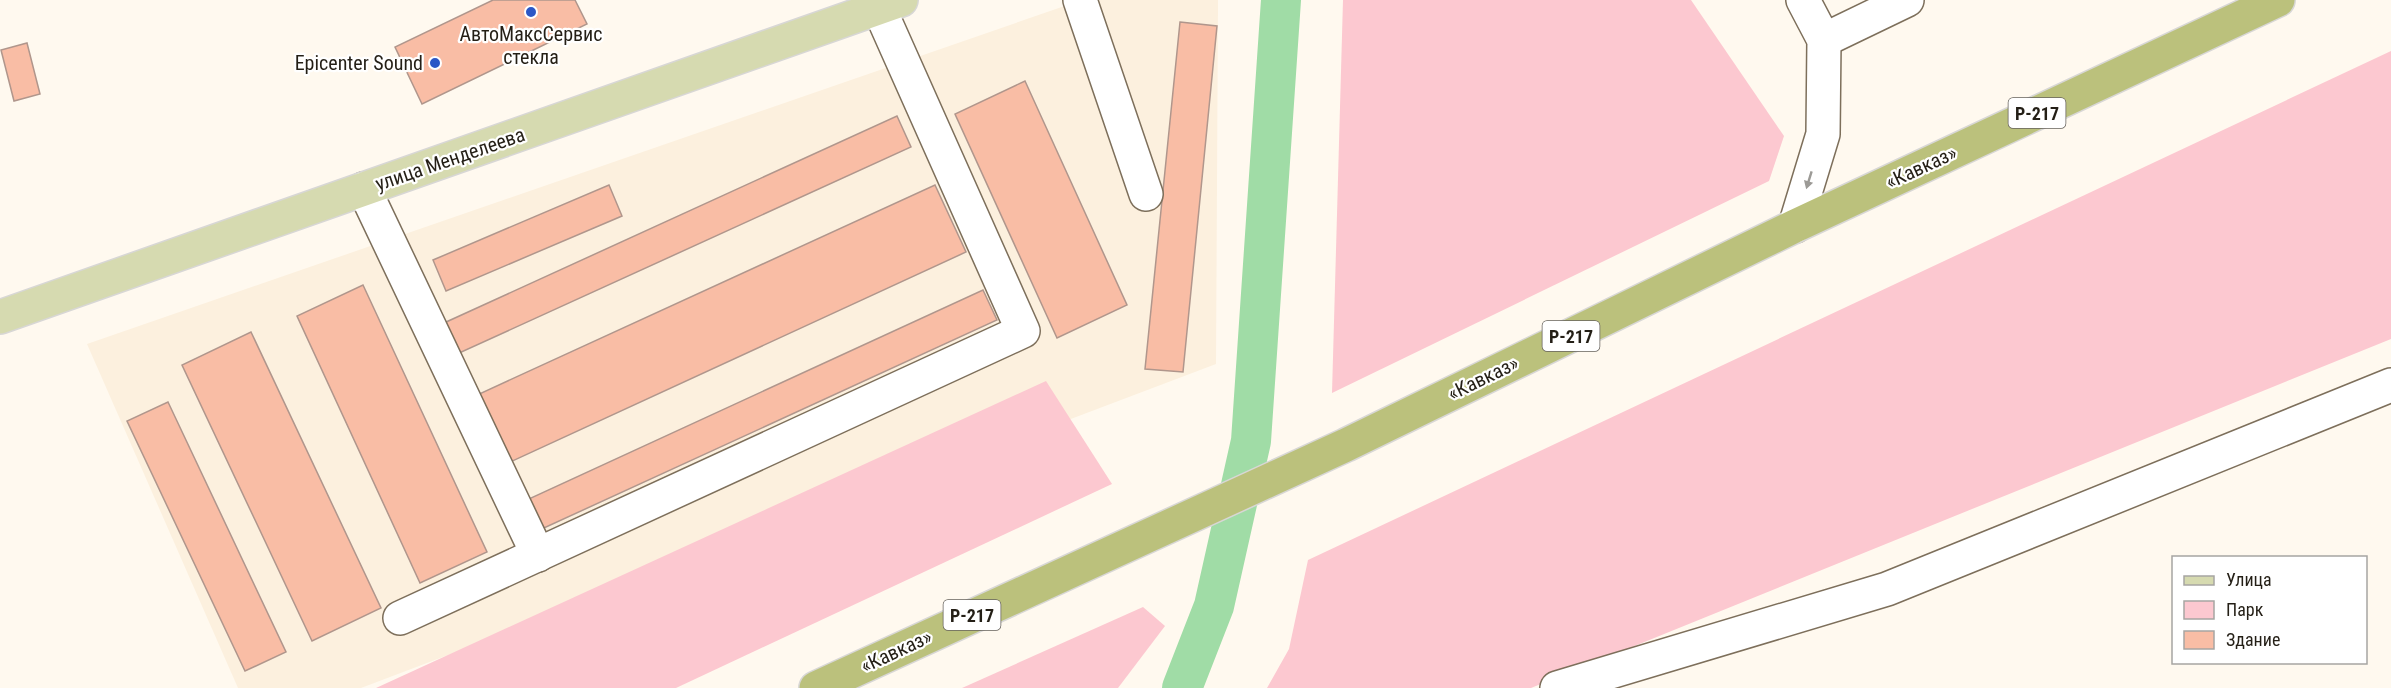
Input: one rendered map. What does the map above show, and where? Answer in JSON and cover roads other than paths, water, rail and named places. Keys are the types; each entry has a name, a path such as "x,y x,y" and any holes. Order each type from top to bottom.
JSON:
{"highway":[{"name":"«Кавказ»","path":"816,688 1346,445 1796,226 2278,0"}],"main road":[{"name":"улица Менделеева","path":"0,317 890,4"}],"lane":[{"path":"1080,0 1146,194"},
{"path":"1796,226 1823,134 1824,40 1803,0"},
{"path":"1824,40 1907,0"},
{"path":"400,618 1023,331 890,4"},
{"path":"364,189 538,555"},
{"path":"1557,688 1887,589 2391,385"}],"waterway":[{"path":"1182,688 1214,606 1251,441 1281,0"}],"place":[{"name":"АвтоМаксСервис стекла","path":"531,12"},
{"name":"Epicenter Sound","path":"435,63"}]}
